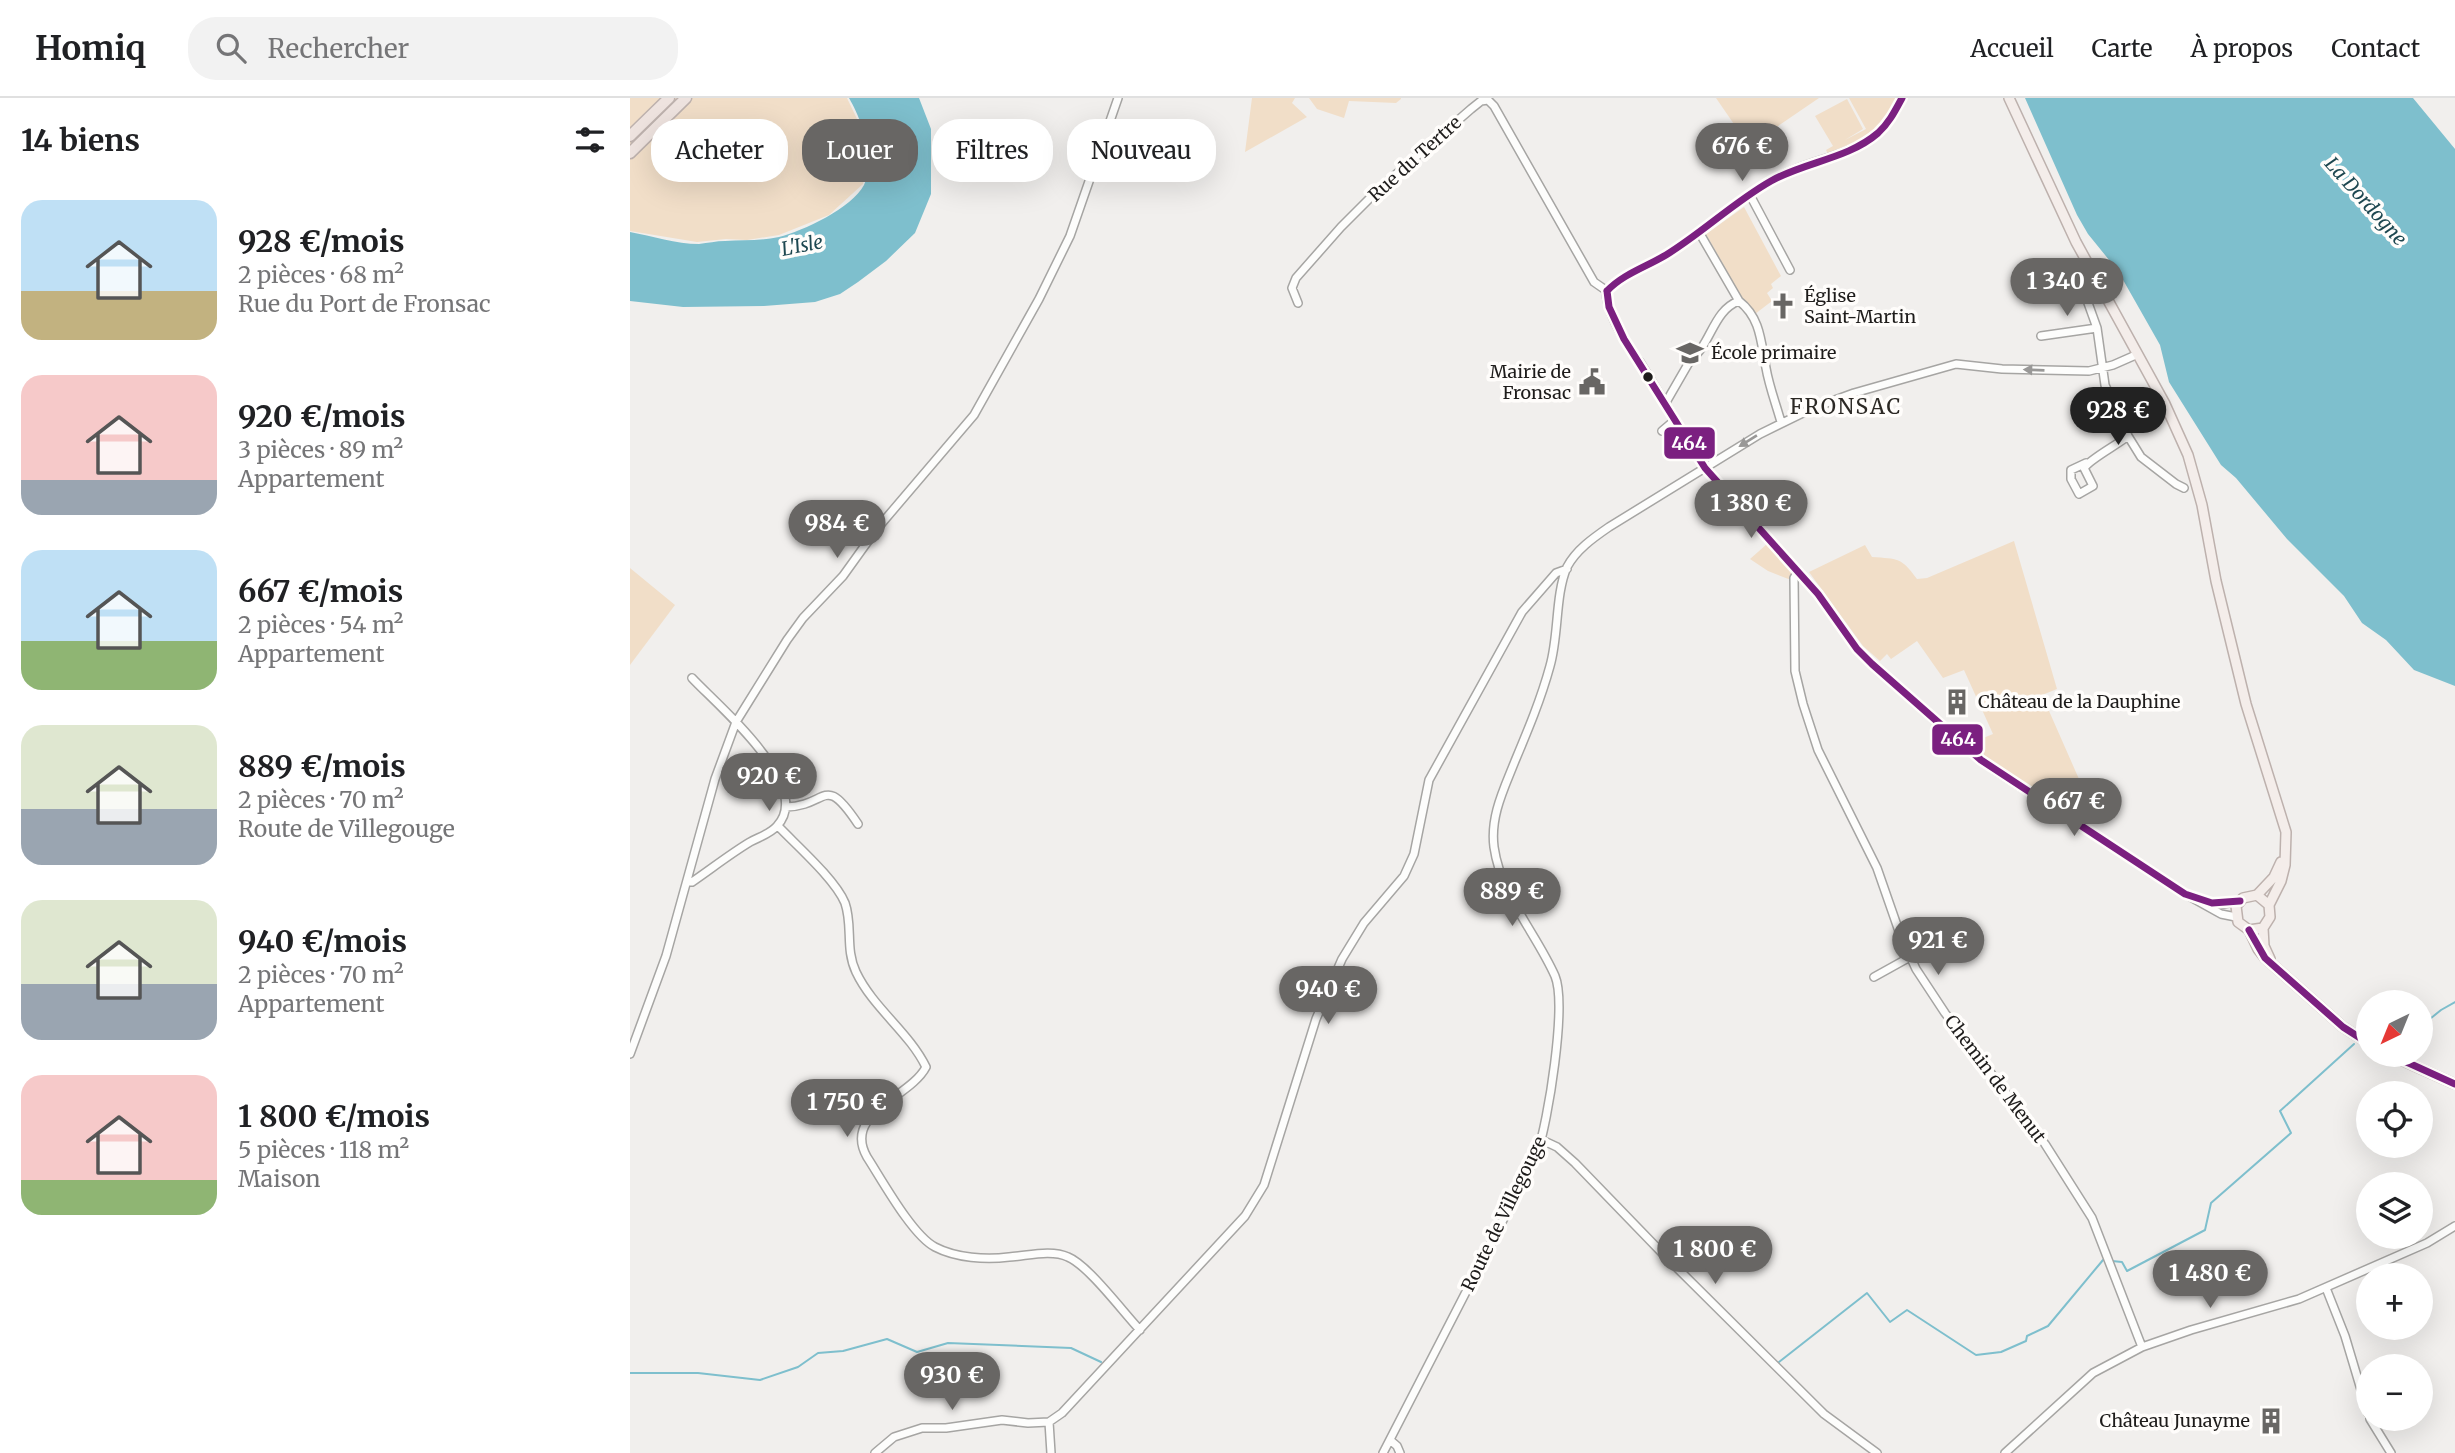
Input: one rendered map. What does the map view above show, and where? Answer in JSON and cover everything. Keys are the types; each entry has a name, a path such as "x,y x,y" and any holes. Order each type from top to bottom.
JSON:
{"highway":[{"path":"630,136 669,98"},
{"path":"630,153 685,98"}],"main road":[{"path":"2009,98 2076,242 2178,429 2196,481 2224,616 2246,704 2286,832 2283,873 2269,905 2270,917 2263,928 2264,946 2272,964"},
{"path":"2286,850 2274,877 2257,895 2248,896 2236,906 2236,917 2241,925 2249,930 2258,949 2272,964 2356,1035"},
{"path":"2257,895 2269,905"},
{"path":"2249,930 2263,928"},
{"path":"2419,1068 2455,1084"}],"street":[{"path":"630,1054 666,956 715,779 736,722 803,618 843,576 876,530 974,415 1039,299 1070,236 1118,98"},
{"path":"1902,98 1882,129 1859,147 1801,166 1750,195 1699,232 1616,283 1607,291 1606,301 1630,350 1705,468 1818,594 1857,649 1968,750 1995,770 2197,901 2221,914 2236,917"},
{"name":"Rue du Tertre","path":"1298,303 1292,288 1296,278 1340,227 1379,189 1461,118 1481,101 1488,100 1494,106 1594,282 1607,291"},
{"path":"1750,195 1790,270"},
{"path":"1699,232 1739,301 1754,319 1761,335 1765,366 1781,422"},
{"path":"2083,289 2097,328 2102,369 2112,405 2141,457 2183,488"},
{"path":"1665,404 1713,327 1730,306 1739,301"},
{"path":"2041,336 2097,328"},
{"path":"2102,369 2138,354"},
{"name":"Route de Villegouge","path":"1383,1453 1542,1140 1560,1008 1559,986 1500,874 1493,833 1496,807 1551,666 1557,642 1562,582 1578,552 1598,534 1705,468 1781,422 1813,408 1956,364 2012,369 2102,369"},
{"path":"1662,431 1675,420"},
{"path":"2086,463 2107,452 2128,436"},
{"path":"875,1453 894,1437 922,1428 946,1428 1002,1420 1049,1422 1062,1413 1245,1216 1264,1185 1316,1019 1342,959 1362,926 1404,876 1414,855 1429,780 1522,612 1556,573 1567,569"},
{"name":"Chemin de Menut","path":"1798,571 1794,578 1794,655 1803,704 1818,750 1877,868 1899,934 1916,969 1945,1013 2045,1144 2092,1218 2142,1347"},
{"path":"687,882 692,882 778,826 786,807 783,783 774,767 736,722 692,678"},
{"path":"786,807 832,794 846,806 858,824"},
{"path":"778,826 836,887 845,904 850,927 848,948 855,971 870,995 926,1067 921,1077 871,1116 861,1136 862,1148 867,1157 919,1234 933,1246 955,1255 1004,1258 1055,1254 1068,1257 1082,1266 1140,1330"},
{"path":"2197,901 2223,904 2240,901"},
{"path":"1874,977 1910,957"},
{"path":"1542,1140 1557,1147 1575,1163 1824,1414 1877,1453"},
{"path":"2005,1453 2093,1373 2142,1347 2191,1329 2299,1299 2427,1243 2455,1226"},
{"path":"2326,1288 2356,1373"},
{"path":"1049,1422 1051,1453"},
{"path":"2377,1431 2391,1453"},
{"path":"1390,1440 1400,1453"}],"shaded area":[{"path":"630,98 847,98 857,119 802,119 802,182 863,182 829,215 779,235 747,240 697,242 630,231"},
{"path":"1252,98 1295,98 1292,103 1307,117 1245,152"},
{"path":"1309,98 1401,99 1396,103 1349,101 1344,118 1317,109"},
{"path":"1716,98 1819,98 1749,146"},
{"path":"1849,98 1899,98 1879,127 1861,140 1828,154 1826,150 1833,146 1815,116 1847,99 1863,129 1845,140 1866,129"},
{"path":"1744,207 1781,276 1771,284 1773,288 1767,293 1772,301 1755,314 1742,298 1706,234"},
{"path":"2014,541 2057,689 2042,695 2086,795 2066,809 1993,763 1971,743 1993,734 1964,670 1943,678 1917,641 1891,659 1887,654 1880,661 1863,646 1809,572 1865,545 1872,557 1898,560 1917,579 1927,578"},
{"path":"1767,544 1791,569 1791,580 1768,571 1750,559"},
{"path":"630,568 675,605 630,665"}],"water":[{"name":"L'Isle","path":"849,98 919,98 931,129 931,194 915,233 886,261 840,294 815,302 683,307 630,301 630,232 690,244 772,238 813,224 838,210 858,194 865,182 918,182 918,119 859,117"},
{"name":"La Dordogne","path":"2025,98 2413,98 2455,149 2455,686 2414,670 2386,640 2362,623 2344,596 2287,539 2236,478 2221,465 2169,382 2160,345 2118,271 2088,234 2077,215"}],"waterway":[{"path":"2433,1016 2455,1002"},
{"path":"2112,1261 2122,1262 2127,1271 2205,1230 2211,1203 2291,1133 2280,1111 2354,1044"},
{"path":"1779,1362 1867,1293 1890,1322 1907,1310 1976,1355 2001,1352 2026,1341 2027,1336 2048,1326 2103,1260 2106,1260"},
{"path":"630,1373 698,1373 760,1380 798,1367 818,1353 843,1351 887,1339 917,1352 948,1343 1071,1348 1101,1362"}],"transit line":[{"name":"464","path":"1607,291 1627,275 1679,246 1771,181 1840,155 1866,142 1892,117 1902,98"},
{"name":"464","path":"1607,291 1609,307 1624,339 1705,468 1818,594 1857,649 1872,664 1981,760 2185,894 2212,903 2240,901"},
{"name":"464","path":"2249,930 2265,958 2356,1035"},
{"name":"464","path":"2420,1068 2455,1084"}],"place":[{"name":"Église Saint-Martin","path":"1783,306"},
{"name":"École primaire","path":"1690,353"},
{"name":"Mairie de Fronsac","path":"1592,382"},
{"name":"Château de la Dauphine","path":"1957,702"},
{"name":"Château Junayme","path":"2271,1421"}],"district":[{"name":"FRONSAC","path":"1846,407"}]}
